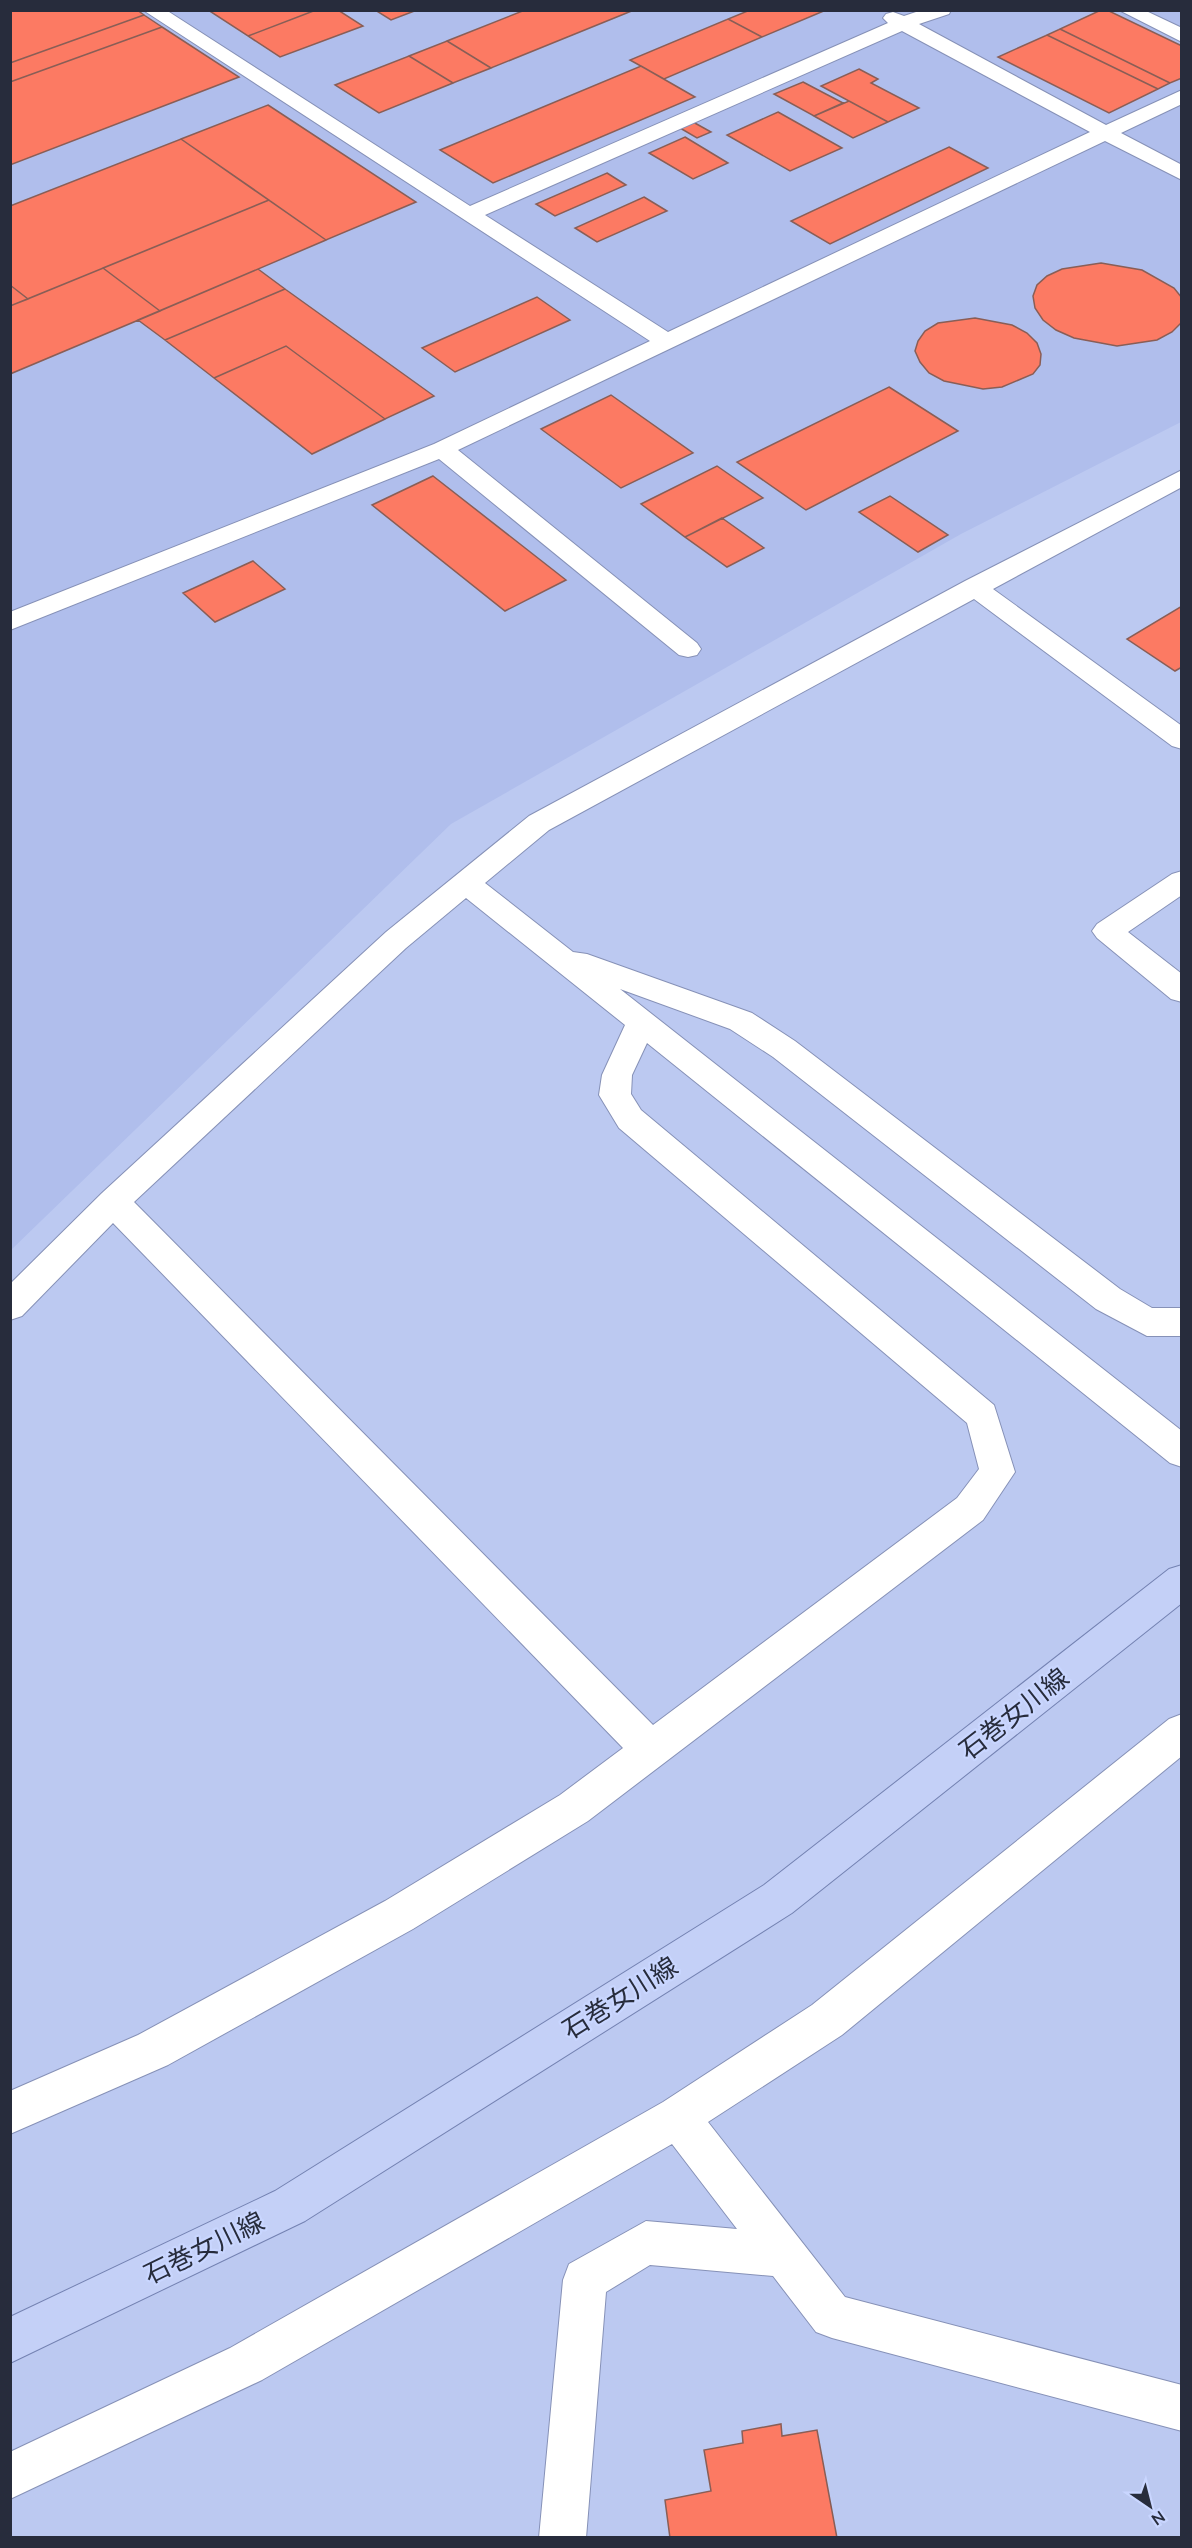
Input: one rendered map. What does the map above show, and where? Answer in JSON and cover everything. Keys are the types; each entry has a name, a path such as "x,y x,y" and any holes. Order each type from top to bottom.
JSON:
{"main road":[{"name":"石巻女川線","path":"10,2341 290,2206 778,1899 1182,1581"}],"street":[{"path":"152,10 666,341"},
{"path":"879,10 1182,174"},
{"path":"469,214 903,23 942,10"},
{"path":"1128,10 1182,36"},
{"path":"10,622 67,597 442,449 1105,132 1176,104"},
{"path":"442,449 688,649"},
{"path":"10,1306 114,1202 396,940 539,823 1182,477"},
{"path":"974,587 1182,740"},
{"path":"1182,881 1107,931 1182,991"},
{"path":"465,882 1182,1452"},
{"path":"553,953 741,1021 784,1049 1108,1299 1147,1322 1182,1322"},
{"path":"10,2113 153,2050 399,1915 581,1803 970,1509 997,1472 982,1415 630,1119 615,1095 617,1075 641,1023"},
{"path":"114,1202 650,1749"},
{"path":"10,2476 246,2364 678,2117 827,2020 1182,1732"},
{"path":"678,2117 832,2316 1182,2408"},
{"path":"562,2538 585,2280 646,2243 784,2254"}],"shaded area":[{"path":"11,11 1181,11 1181,422 961,534 451,824 11,1250"}],"building":[{"path":"10,10 137,10 144,15 10,63"},
{"path":"208,10 316,10 248,36"},
{"path":"316,10 338,10 363,26 280,57 248,36"},
{"path":"375,10 417,10 391,20"},
{"path":"525,10 634,10 491,68 447,41"},
{"path":"750,10 826,10 762,37 728,19"},
{"path":"1101,10 1107,10 1182,46 1182,78 1170,83 1060,29"},
{"path":"144,15 162,27 10,82 10,63"},
{"path":"728,19 762,37 664,79 630,60"},
{"path":"162,27 239,77 10,165 10,82"},
{"path":"1060,29 1170,83 1158,89 1047,35"},
{"path":"1047,35 1158,89 1109,113 998,57"},
{"path":"447,41 491,68 453,83 409,56"},
{"path":"409,56 453,83 379,113 335,85"},
{"path":"641,66 695,97 493,183 440,150"},
{"path":"859,69 878,79 871,83 919,108 888,122 821,86"},
{"path":"803,82 843,103 814,116 774,94"},
{"path":"849,101 888,122 853,138 814,116"},
{"path":"268,105 416,202 326,240 181,139"},
{"path":"778,112 842,148 790,171 727,135"},
{"path":"693,122 711,132 697,138 680,128"},
{"path":"685,137 728,163 693,179 649,153"},
{"path":"181,139 269,200 28,299 10,285 10,206"},
{"path":"949,147 988,168 830,244 791,221"},
{"path":"607,173 626,185 555,216 536,204"},
{"path":"644,197 667,211 597,242 575,228"},
{"path":"269,200 326,240 160,311 103,268"},
{"path":"1101,263 1142,270 1174,288 1182,298 1182,322 1172,332 1157,340 1117,346 1074,338 1056,330 1043,320 1035,308 1033,296 1037,285 1047,276 1062,269"},
{"path":"103,268 160,311 10,374 10,306"},
{"path":"258,269 285,289 165,340 138,320"},
{"path":"10,285 28,299 10,306"},
{"path":"285,289 434,396 385,419 286,346 214,378 165,340"},
{"path":"537,297 570,320 455,372 422,348"},
{"path":"975,318 1012,325 1027,333 1037,343 1041,354 1040,365 1033,374 1002,387 983,389 944,381 929,373 915,351 925,331 938,323"},
{"path":"286,346 385,419 312,454 214,378"},
{"path":"889,387 958,431 806,510 737,462"},
{"path":"611,395 693,453 621,488 541,429"},
{"path":"717,466 763,498 685,537 641,504"},
{"path":"433,476 566,580 505,611 372,505"},
{"path":"890,496 948,535 918,552 859,512"},
{"path":"722,518 764,548 727,567 685,537"},
{"path":"253,561 285,589 215,622 183,593"},
{"path":"1182,606 1182,667 1175,671 1127,639"},
{"path":"781,2424 782,2436 817,2430 837,2538 670,2538 665,2500 711,2491 704,2450 743,2443 742,2431"}]}
